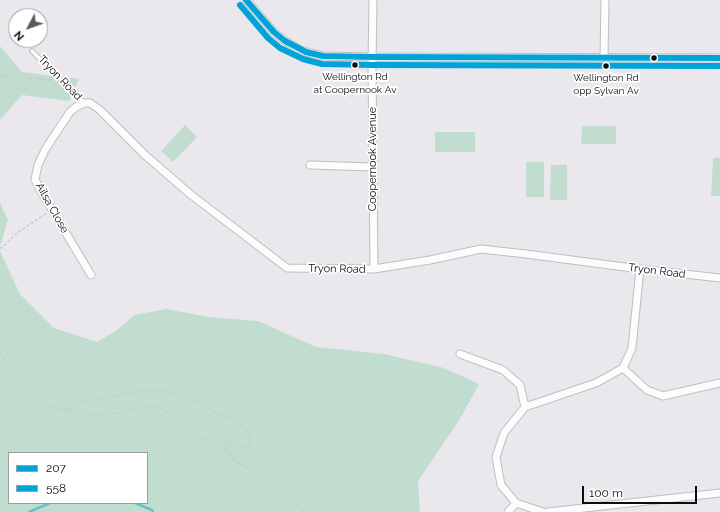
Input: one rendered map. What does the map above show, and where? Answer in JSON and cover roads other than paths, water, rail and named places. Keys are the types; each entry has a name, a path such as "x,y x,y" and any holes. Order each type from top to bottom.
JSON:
{"street":[{"path":"246,0 274,32 297,48 323,56 372,58 720,58"},
{"name":"Coopernook Avenue","path":"373,0 372,58 374,269"},
{"path":"604,57 605,0"},
{"name":"Ailsa Close","path":"84,103 70,112 45,150 38,165 35,179 91,275"},
{"name":"Tryon Road","path":"84,103 90,103 100,110 145,155 196,199 287,268 374,269 430,260 480,249 640,270 720,278"},
{"path":"310,165 373,167"},
{"path":"543,512 516,503 502,485 496,457 504,433 525,407 596,383 623,368 632,348 640,270"},
{"path":"460,354 503,370 520,385 525,407"},
{"path":"623,368 647,390 663,396 720,383"},
{"path":"548,512 720,493"},
{"path":"508,512 516,503"}],"lane":[{"name":"Tryon Road","path":"32,51 84,103"}],"waterway":[{"path":"29,512 48,504"},
{"path":"137,504 152,510 153,512"}],"place":[{"name":"Wellington Rd at Coopernook Av","path":"355,65"},
{"name":"Wellington Rd opp Sylvan Av","path":"606,66"}]}
